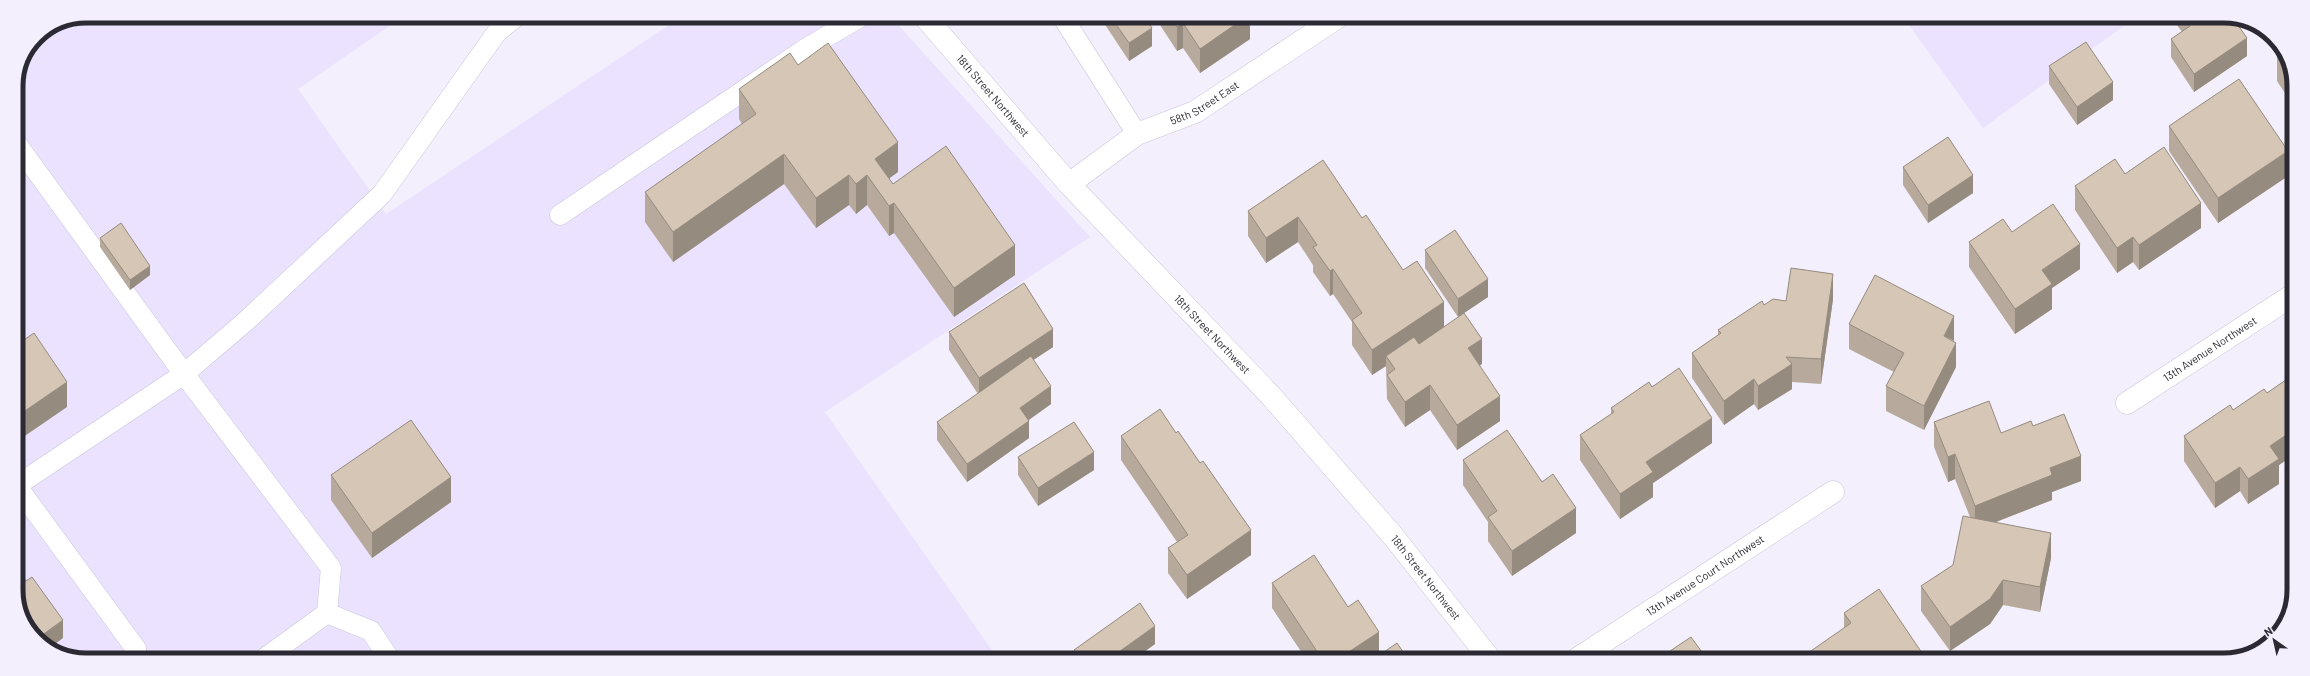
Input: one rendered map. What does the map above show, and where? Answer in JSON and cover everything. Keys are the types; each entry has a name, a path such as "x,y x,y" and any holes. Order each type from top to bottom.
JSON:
{"street":[{"name":"18th Street Northwest","path":"930,23 1069,184 1276,402 1393,536 1485,653"},
{"name":"58th Street East","path":"1069,184 1137,134 1194,112 1329,23"},
{"name":"13th Avenue Northwest","path":"2127,402 2287,299"},
{"name":"13th Avenue Court Northwest","path":"1586,653 1833,492"}],"lane":[{"path":"23,481 184,374 246,321 382,194 497,32 508,23"},
{"path":"560,215 802,51 850,23"},
{"path":"1066,23 1137,134"},
{"path":"23,153 184,374 331,568 327,613 272,653"},
{"path":"23,493 138,653"},
{"path":"327,613 371,631 386,653"}],"shaded area":[{"path":"394,23 298,89 386,214 672,23 896,23 1090,237 825,412 994,653 86,653 70,651 58,647 41,635 31,622 25,606 23,594 23,86 24,74 28,62 41,41 62,28 74,24"},
{"path":"1908,23 2128,23 1983,128"}],"building":[{"path":"1115,23 1149,23 1152,28 1129,43"},
{"path":"1175,23 1183,23 1177,27"},
{"path":"1183,23 1237,23 1200,49"},
{"path":"2188,23 2224,23 2238,25 2247,38 2194,74 2171,39 2190,26"},
{"path":"2086,42 2113,82 2077,107 2049,66"},
{"path":"828,43 898,142 875,159 893,184 946,146 1015,245 954,288 894,203 889,206 867,175 856,184 849,175 816,198 784,154 673,232 645,192 756,114 739,89 790,53 798,65"},
{"path":"2279,55 2284,67 2277,57"},
{"path":"2239,79 2287,152 2218,198 2169,126"},
{"path":"1948,137 1973,175 1928,205 1903,167"},
{"path":"2164,147 2201,203 2139,245 2133,237 2117,248 2075,186 2115,159 2125,174"},
{"path":"1323,160 1362,218 1366,215 1403,270 1417,261 1444,302 1372,350 1352,320 1362,313 1333,269 1330,271 1313,247 1317,245 1298,217 1266,238 1248,211"},
{"path":"2053,204 2080,244 2042,270 2052,284 2015,309 1969,242 2003,219 2012,232"},
{"path":"121,223 150,266 130,280 100,238"},
{"path":"1455,230 1488,279 1458,299 1425,250"},
{"path":"1791,268 1833,274 1821,359 1786,357 1792,364 1758,386 1754,379 1724,401 1692,353 1721,333 1718,330 1762,301 1764,305 1773,299 1786,301"},
{"path":"1875,275 1954,316 1944,336 1956,343 1924,406 1886,386 1904,353 1849,324"},
{"path":"1024,283 1053,329 979,378 949,332"},
{"path":"1464,313 1482,339 1468,348 1500,396 1457,425 1430,385 1405,402 1387,375 1395,369 1386,356 1414,337 1419,344"},
{"path":"34,333 67,382 23,412 23,341"},
{"path":"1031,356 1051,386 1020,408 1029,421 967,464 937,422"},
{"path":"1679,368 1712,418 1646,462 1653,472 1620,494 1580,435 1614,412 1611,408 1649,382 1652,387"},
{"path":"2287,379 2287,434 2270,446 2279,459 2248,479 2240,467 2215,483 2184,436 2230,405 2233,410 2264,389 2267,393"},
{"path":"1989,401 2001,433 2031,421 2033,426 2064,414 2081,456 2050,468 2052,475 1975,506 1955,454 1948,457 1934,422"},
{"path":"1160,409 1176,433 1178,431 1200,463 1203,461 1251,530 1187,575 1168,548 1188,535 1121,436"},
{"path":"411,420 451,477 372,533 331,475"},
{"path":"1074,422 1094,452 1038,488 1018,457"},
{"path":"1507,430 1542,482 1553,474 1576,508 1512,551 1488,517 1497,511 1463,460"},
{"path":"1963,516 2051,533 2040,587 2003,580 1990,599 1950,627 1921,586 1953,565"},
{"path":"1314,555 1348,607 1358,600 1379,632 1347,653 1318,653 1272,583"},
{"path":"23,577 26,581 32,577 63,620 41,635 31,622 25,606"},
{"path":"1879,589 1922,653 1808,653 1851,623 1844,613"},
{"path":"1140,603 1155,626 1117,653 1076,653 1074,650"},
{"path":"1691,637 1703,653 1667,653"},
{"path":"1397,643 1404,653 1383,653"}]}
